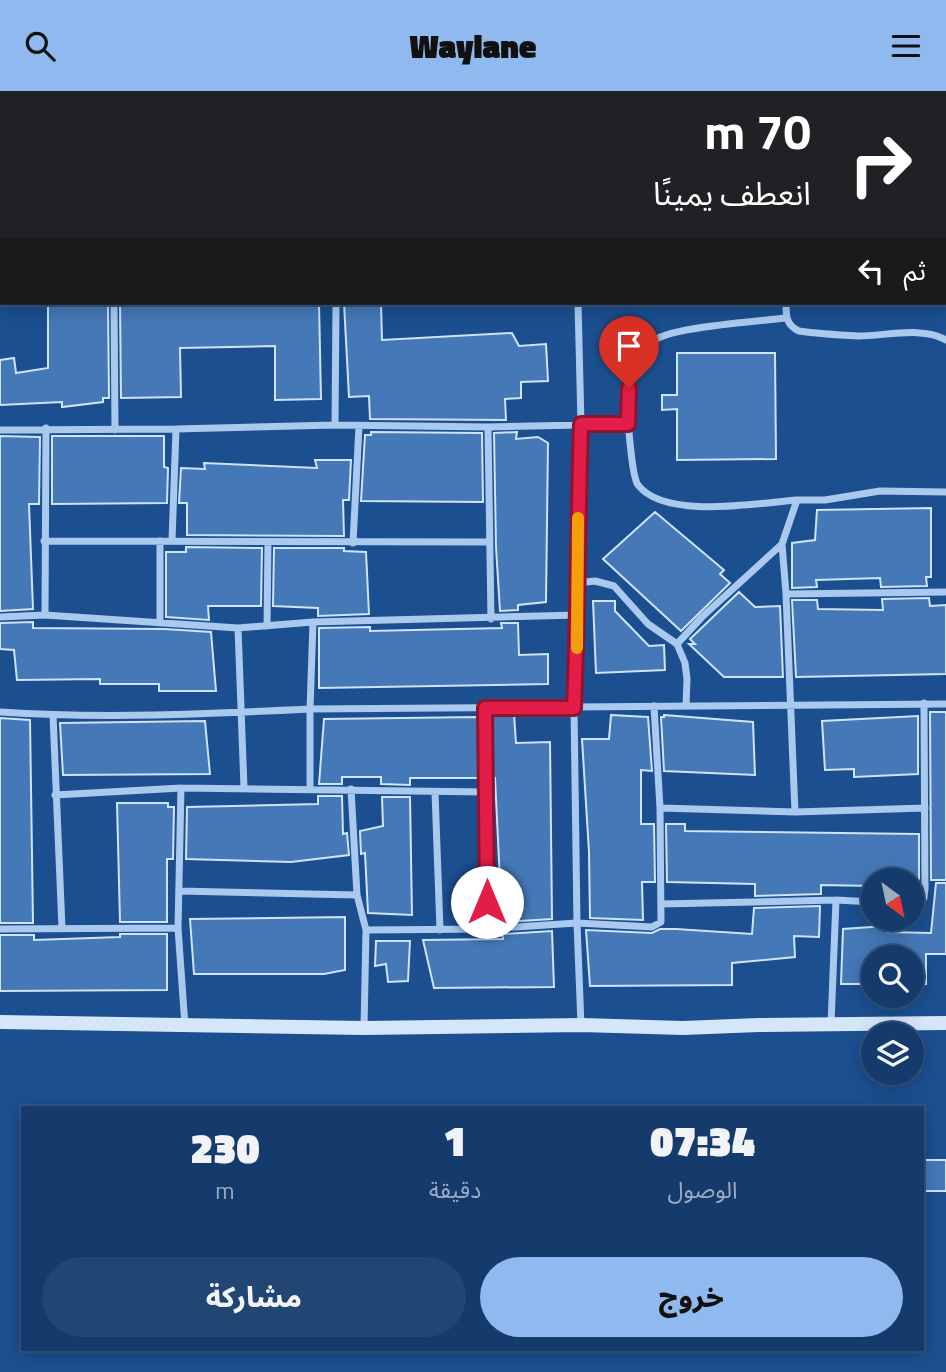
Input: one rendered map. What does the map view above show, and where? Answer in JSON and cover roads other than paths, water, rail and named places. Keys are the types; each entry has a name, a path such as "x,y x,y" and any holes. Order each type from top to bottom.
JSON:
{"street":[{"path":"114,305 115,430"},
{"path":"335,425 336,305"},
{"path":"578,305 581,424 577,583 579,615 574,708 581,1025"},
{"path":"786,305 786,318 791,327 814,334 861,336 916,333 946,340"},
{"path":"786,318 720,325 665,335 655,340 640,356 629,388 628,424 636,483 648,495 675,505 707,506 825,500 880,491 946,492"},
{"path":"0,430 335,425 488,428 628,424"},
{"path":"353,543 359,426"},
{"path":"45,615 46,428"},
{"path":"488,428 491,619"},
{"path":"172,541 176,429"},
{"path":"795,813 782,544 797,501"},
{"path":"44,541 489,542"},
{"path":"160,541 160,623"},
{"path":"267,626 268,542"},
{"path":"677,643 782,544"},
{"path":"577,583 595,581 614,586 648,624 677,643 685,663 686,706"},
{"path":"786,594 946,592"},
{"path":"0,617 45,615 238,628 313,622 579,615"},
{"path":"310,789 313,622"},
{"path":"238,628 244,788"},
{"path":"924,703 924,898"},
{"path":"0,712 53,715 310,709 946,704"},
{"path":"366,930 488,929 577,923 652,927 661,922 660,808 654,706"},
{"path":"485,708 488,929"},
{"path":"53,715 62,928"},
{"path":"55,795 181,788 487,792"},
{"path":"181,788 178,928 185,1027"},
{"path":"351,789 357,895 366,930 364,1028"},
{"path":"435,792 440,930"},
{"path":"660,808 795,813 925,808"},
{"path":"179,891 357,895"},
{"path":"831,1024 836,900"},
{"path":"661,904 861,901"},
{"path":"0,929 178,928"},
{"path":"0,1022 364,1028 581,1025 683,1028 946,1023"}]}
